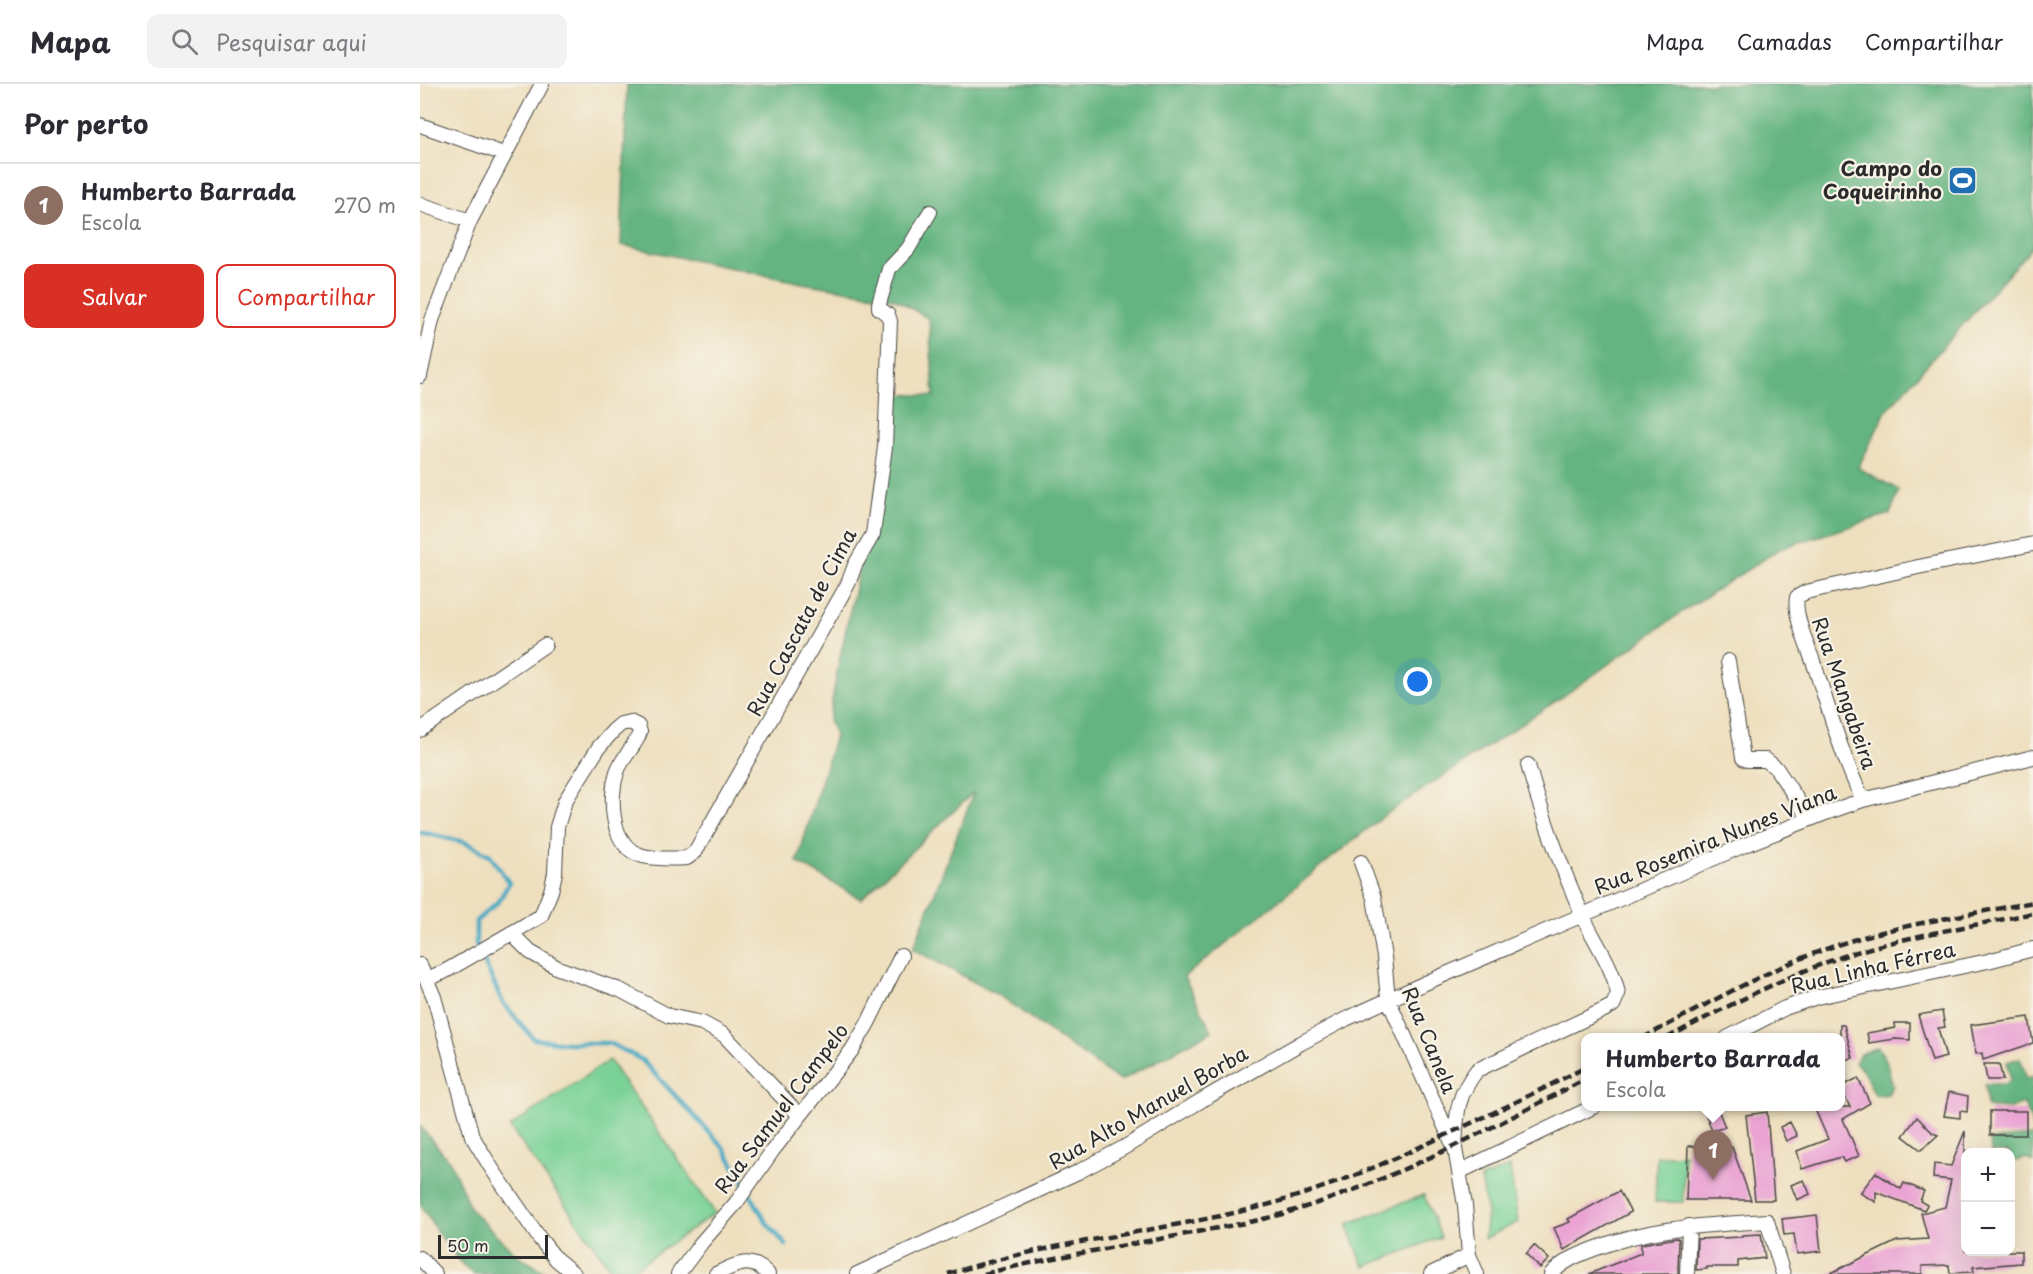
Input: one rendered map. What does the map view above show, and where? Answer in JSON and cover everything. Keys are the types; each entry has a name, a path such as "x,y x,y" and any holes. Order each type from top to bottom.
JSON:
{"street":[{"path":"420,376 432,320 470,220 542,84"},
{"path":"420,125 504,154"},
{"path":"420,204 470,220"},
{"name":"Rua Cascata de Cima","path":"511,933 541,916 555,873 557,827 565,801 599,747 621,724 630,722 638,726 640,732 618,770 615,782 613,807 615,823 621,839 640,856 687,858 695,852 848,584 855,565 873,534 885,447 887,370 891,334 888,315 879,309 879,304 889,269 908,249 930,212"},
{"name":"Rua Mangabeira","path":"1863,800 1845,761 1832,722 1799,618 1797,597 1806,592 2033,544"},
{"path":"420,730 545,645"},
{"path":"1728,661 1743,758 1771,763 1810,819"},
{"name":"Rua Rosemira Nunes Viana","path":"1423,984 1582,914 1810,819 1863,800 2032,761"},
{"path":"1477,1274 1469,1255 1461,1171 1455,1149 1457,1109 1464,1088 1477,1070 1604,1010 1613,1005 1618,994 1614,979 1582,914 1538,800 1527,765"},
{"name":"Rua Canela","path":"1361,862 1374,898 1384,957 1388,999 1455,1149"},
{"path":"426,979 444,972 511,933 530,952 558,968 620,990 669,1016 702,1023 724,1035 800,1116"},
{"name":"Rua Linha Férrea","path":"1737,1033 1785,1008 1817,997 1988,961 2033,949"},
{"name":"Rua Samuel Campelo","path":"678,1274 736,1203 752,1178 852,1050 901,956"},
{"path":"420,965 448,1046 472,1136 492,1170 540,1239 556,1259 574,1274"},
{"name":"Rua Alto Manuel Borba","path":"857,1274 1078,1172 1125,1147 1211,1094 1301,1043 1423,984"},
{"path":"1461,1171 1587,1111"},
{"path":"1551,1274 1559,1265 1574,1257 1613,1242 1646,1233 1689,1226 1767,1221 1783,1274"},
{"path":"1688,1273 1689,1226"},
{"path":"1431,1274 1469,1255"},
{"path":"420,1258 435,1274"},
{"path":"716,1274 743,1263 760,1266 768,1274"}],"green space":[{"path":"627,84 2033,84 2033,246 1886,411 1858,468 1899,490 1890,514 1781,548 1685,610 1565,695 1385,815 1184,977 1212,1031 1120,1081 998,995 913,949 974,792 861,899 797,862 835,736 829,720 838,666 897,394 934,396 929,319 894,298 802,283 621,245"},
{"path":"1878,1047 1886,1060 1893,1086 1888,1094 1876,1096 1862,1070 1855,1063 1860,1054"},
{"path":"2020,1058 2027,1079 2033,1076 2033,1131 2031,1120 2023,1103 2008,1109 1987,1107 1985,1084 2005,1084 2011,1080 2007,1062"},
{"path":"609,1060 715,1213 627,1274 614,1274 510,1127"},
{"path":"420,1126 451,1163 471,1210 517,1255 548,1274 474,1274 463,1265 438,1233 420,1204"},
{"path":"2033,1136 2033,1162 2026,1158 2015,1162 2015,1148 1991,1148 1990,1140"},
{"path":"1684,1154 1683,1202 1655,1202 1657,1156"},
{"path":"1510,1167 1518,1222 1484,1239 1487,1213 1481,1178"},
{"path":"1424,1195 1441,1237 1364,1267 1347,1224"}],"building":[{"path":"1942,1011 1945,1027 1938,1028 1946,1057 1932,1061 1918,1015"},
{"path":"2029,1017 2033,1043 1983,1060 1982,1053 1976,1054 1971,1025"},
{"path":"1895,1023 1910,1023 1910,1040 1895,1039 1869,1043 1867,1033 1895,1028"},
{"path":"1840,1025 1844,1025 1853,1058 1845,1060 1845,1033 1840,1033"},
{"path":"1984,1064 1999,1064 2003,1080 1987,1080"},
{"path":"1858,1078 1870,1103 1843,1119 1859,1156 1844,1162 1841,1157 1802,1169 1797,1151 1828,1139 1816,1111 1845,1111 1845,1107 1850,1107 1845,1097 1845,1084"},
{"path":"1949,1092 1968,1096 1967,1112 1960,1111 1960,1118 1944,1116"},
{"path":"1705,1111 1719,1111 1725,1127 1712,1131"},
{"path":"1990,1111 2026,1111 2026,1135 1990,1135"},
{"path":"1767,1112 1774,1200 1755,1200 1746,1115"},
{"path":"1917,1117 1938,1135 1921,1150 1903,1136"},
{"path":"1790,1122 1797,1136 1786,1141 1780,1127"},
{"path":"1965,1131 1965,1148 1961,1148 1961,1256 2015,1256 2015,1251 2021,1251 2021,1263 1973,1267 1974,1272 1950,1273 1949,1265 1922,1266 1922,1274 1829,1274 1897,1241 1928,1239 1921,1213 1945,1207 1951,1180 1933,1178 1934,1164 1951,1166"},
{"path":"1688,1146 1732,1147 1751,1200 1686,1200"},
{"path":"1876,1172 1901,1189 1904,1183 1924,1191 1920,1201 1927,1205 1924,1210 1876,1192 1876,1202 1860,1193"},
{"path":"1804,1180 1810,1194 1797,1200 1791,1185"},
{"path":"1619,1191 1631,1212 1564,1250 1554,1228 1570,1222 1568,1219"},
{"path":"1817,1215 1821,1251 1797,1254 1794,1234 1784,1235 1782,1219"},
{"path":"1761,1234 1765,1258 1738,1261 1738,1267 1707,1267 1707,1269 1696,1270 1697,1239"},
{"path":"1679,1239 1678,1274 1589,1274 1641,1253 1641,1244"},
{"path":"1534,1245 1549,1259 1540,1268 1526,1254"}],"waterway":[{"path":"420,832 464,842 490,855 509,883 499,901 476,921 476,944 503,1003 534,1039 566,1043 609,1043 642,1060 724,1148 766,1222 786,1245"}],"railway":[{"path":"1652,1033 1762,976 1837,945 1910,926 2033,902"},
{"path":"1677,1033 1775,984 1841,957 1912,938 2033,913"},
{"path":"948,1274 1024,1254 1217,1217 1282,1201 1361,1173 1412,1151 1581,1069"},
{"path":"984,1274 1250,1222 1330,1199 1405,1169 1581,1082"}],"place":[{"name":"Campo do Coqueirinho","path":"1963,180"},
{"name":"Humberto Barrada","path":"1713,1180"}]}
